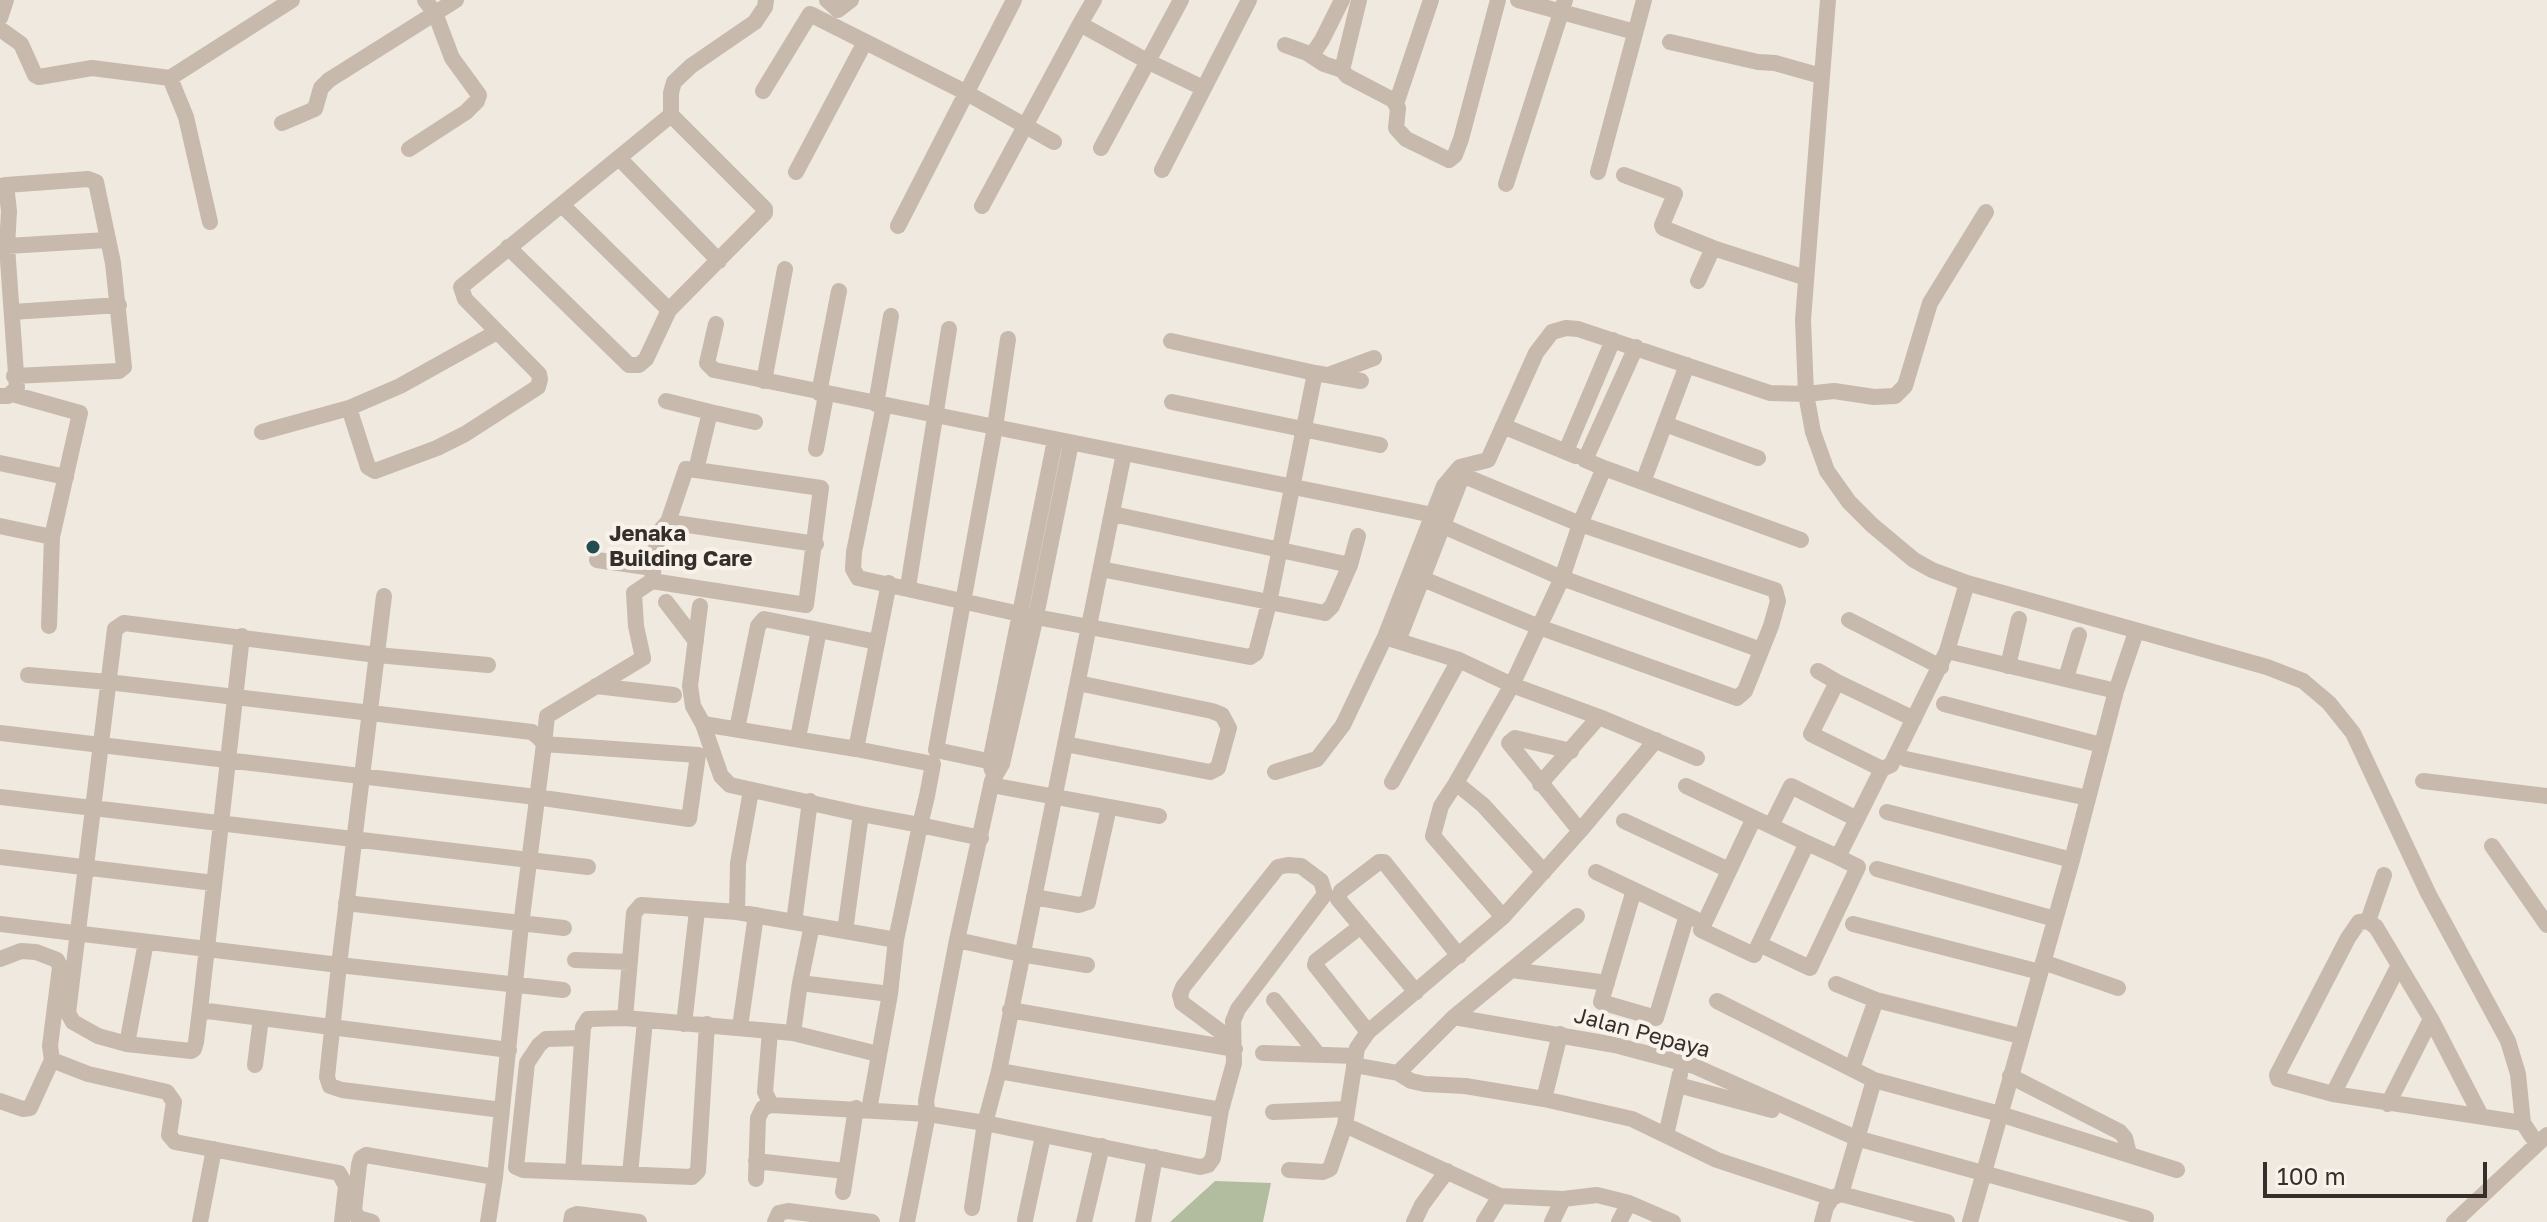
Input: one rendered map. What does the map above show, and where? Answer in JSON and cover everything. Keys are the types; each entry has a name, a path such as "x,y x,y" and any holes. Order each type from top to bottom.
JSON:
{"street":[{"path":"0,18 6,0"},
{"path":"0,29 25,48 35,75 39,77 92,68 170,78 292,0"},
{"path":"282,123 315,109 321,88 329,80 430,6 456,0"},
{"path":"508,247 629,365 639,365 646,359 669,310 763,218 765,209 671,115 671,93 674,82 691,66 755,22 766,0"},
{"path":"827,0 838,10 851,0"},
{"path":"898,226 1014,0"},
{"path":"982,206 1094,0"},
{"path":"1101,148 1181,0"},
{"path":"1162,170 1249,0"},
{"path":"1307,53 1314,52 1322,40 1342,0"},
{"path":"1342,70 1359,0"},
{"path":"1431,0 1396,104 1396,128 1415,145 1445,159 1453,158 1461,139 1498,0"},
{"path":"1518,0 1564,6 1635,32"},
{"path":"1598,172 1644,0"},
{"path":"1828,0 1803,320 1806,394 1813,432 1827,471 1849,502 1890,542 1914,560 1967,583 2136,632 2206,648 2303,681 2344,719 2428,893 2508,1041 2518,1074 2523,1123"},
{"path":"409,149 466,112 479,95 452,58 430,6"},
{"path":"1506,184 1564,6"},
{"path":"763,91 810,14 965,92 1054,142"},
{"path":"1080,24 1203,88"},
{"path":"796,172 865,42"},
{"path":"1670,42 1775,63 1821,76"},
{"path":"1285,45 1342,70 1347,76 1386,95 1396,104"},
{"path":"170,78 186,117 210,222"},
{"path":"349,408 368,467 375,471 465,434 539,385 539,374 465,299 461,287 671,115"},
{"path":"619,158 719,261"},
{"path":"1624,175 1675,194 1663,228 1806,278"},
{"path":"6,395 17,388 14,376 7,246 9,211 3,186 88,179 96,182 119,305 124,367 121,370 14,376"},
{"path":"562,205 669,310"},
{"path":"1275,772 1317,759 1343,725 1423,579 1444,486 1453,472 1488,460 1536,353 1552,332 1578,329 1770,393 1834,391 1874,397 1895,396 1905,386 1930,303 1986,212"},
{"path":"7,246 107,240"},
{"path":"1698,281 1713,248"},
{"path":"764,381 785,269"},
{"path":"816,449 839,291"},
{"path":"12,312 119,305"},
{"path":"891,316 880,404 854,552 853,569 858,578 963,602 1250,657 1256,653 1269,603 1303,427 1321,374"},
{"path":"716,324 709,367 822,394 1291,487 1438,520 1562,578 1761,650"},
{"path":"908,587 949,329"},
{"path":"262,432 349,408 400,386 497,332"},
{"path":"843,1192 845,1171 878,1054 890,994 896,940 963,602 1008,339"},
{"path":"1566,451 1613,340"},
{"path":"1171,341 1361,381"},
{"path":"1585,460 1636,347"},
{"path":"1321,374 1374,358"},
{"path":"1643,482 1687,365"},
{"path":"6,395 80,413 52,537 49,626"},
{"path":"666,401 755,422"},
{"path":"1172,402 1380,445"},
{"path":"696,470 710,412"},
{"path":"1665,424 1758,458"},
{"path":"1503,426 1604,468 1801,540"},
{"path":"903,1217 957,940 1063,441"},
{"path":"972,1208 985,1123 999,1071 1124,453"},
{"path":"0,463 66,477"},
{"path":"1503,917 1433,836 1441,806 1512,685 1562,578 1580,524 1604,468"},
{"path":"488,1222 547,716 643,658 636,626 634,593 652,575 658,533 668,522 686,469 821,488 806,605 652,575 597,560"},
{"path":"1423,579 1539,627 1737,698 1745,691 1761,650 1778,601 1775,590 1580,524 1464,470"},
{"path":"1113,514 1350,565"},
{"path":"1392,639 1438,520"},
{"path":"668,522 816,544"},
{"path":"0,526 52,537"},
{"path":"1101,569 1325,613 1329,611 1350,565 1358,536"},
{"path":"856,749 889,583"},
{"path":"1838,857 1882,769 1891,765 1944,659 1967,583"},
{"path":"384,596 331,1027 328,1084 334,1088 502,1110"},
{"path":"666,602 696,641"},
{"path":"700,606 691,696 721,776 730,785 981,838"},
{"path":"737,729 760,621 764,619 877,642"},
{"path":"2008,666 2019,619"},
{"path":"1849,620 1944,659 2008,666 2116,691"},
{"path":"242,636 194,1049 127,1044 98,1036 70,1019 68,1013 114,632 124,623 242,636 377,655 488,665"},
{"path":"798,738 819,630"},
{"path":"1970,1222 2116,691 2136,632"},
{"path":"2066,678 2079,635"},
{"path":"1392,639 1459,660 1512,685 1697,758"},
{"path":"1392,782 1459,660"},
{"path":"1818,671 1914,719"},
{"path":"0,733 536,797 689,819 698,755 544,744 532,732 28,675"},
{"path":"1837,682 1811,734 1882,769"},
{"path":"1065,744 1210,772 1218,768 1229,728 1222,715 1212,711 1078,683"},
{"path":"596,686 674,695"},
{"path":"1944,704 2101,745"},
{"path":"1540,784 1599,717"},
{"path":"1491,722 1511,739 1571,751"},
{"path":"703,724 856,749 934,757 994,771 1055,797 1159,816"},
{"path":"1511,739 1511,748 1580,831"},
{"path":"1289,1170 1323,1172 1330,1169 1346,1117 1357,1048 1368,1032 1503,917 1656,740"},
{"path":"1906,759 2088,798"},
{"path":"2423,781 2547,796"},
{"path":"1456,783 1483,805 1544,872"},
{"path":"1686,786 1858,867 1810,968 1759,944"},
{"path":"1771,826 1791,786 1857,819"},
{"path":"737,912 738,863 751,791"},
{"path":"0,797 588,867"},
{"path":"794,922 810,801"},
{"path":"1034,897 1079,905 1088,902 1109,807"},
{"path":"1887,812 2072,860"},
{"path":"845,931 861,814"},
{"path":"1754,818 1701,930 1754,955 1807,843"},
{"path":"1624,821 1729,870"},
{"path":"2492,846 2547,925"},
{"path":"0,857 214,883"},
{"path":"1416,992 1338,899 1341,891 1379,862 1384,862 1459,956"},
{"path":"756,1179 758,1118 763,1108 771,1105 924,1109 1200,1167 1208,1165 1213,1158 1221,1110 1234,1063 1234,1045 1233,1021 1238,1009 1325,894 1321,881 1301,866 1278,867 1183,987 1180,995 1182,1003 1234,1045"},
{"path":"1877,869 2055,919"},
{"path":"1596,872 1704,923"},
{"path":"2368,921 2384,875"},
{"path":"1634,890 1601,1002 1656,1018 1687,915"},
{"path":"346,903 564,928"},
{"path":"625,1018 637,906 737,912 896,940"},
{"path":"684,1024 697,911"},
{"path":"740,1027 756,915"},
{"path":"1398,1073 1454,1017 1577,916"},
{"path":"2454,1222 2542,1140 2523,1123 2480,1114 2455,1114 2388,1104 2284,1083 2278,1079 2277,1075 2359,922 2368,921 2376,927 2431,1019 2480,1114"},
{"path":"0,924 563,990"},
{"path":"1853,924 2042,967 2118,988"},
{"path":"793,1033 812,925"},
{"path":"1361,926 1316,961 1315,965 1368,1032"},
{"path":"957,940 1087,965"},
{"path":"127,1044 146,942"},
{"path":"0,959 21,951 36,952 57,960 60,967 50,1046 52,1060 30,1108 23,1109 0,1101"},
{"path":"575,960 630,962"},
{"path":"2333,1094 2398,967"},
{"path":"1512,970 1607,983"},
{"path":"800,983 890,994"},
{"path":"1836,984 1876,1000 2020,1036"},
{"path":"1274,1000 1317,1053"},
{"path":"1852,1068 1876,1000"},
{"path":"1717,1001 1874,1080 2000,1114 2177,1170"},
{"path":"200,1010 509,1050"},
{"path":"1010,1010 1234,1045"},
{"path":"573,1172 582,1038 584,1024 591,1017 793,1033 878,1054"},
{"name":"Jalan Pepaya","path":"1454,1017 1615,1045 1694,1066 1856,1138 2146,1218"},
{"path":"255,1065 261,1018"},
{"path":"2388,1104 2431,1019"},
{"path":"630,1174 645,1021"},
{"path":"582,1038 546,1039 527,1063 515,1162 520,1169 692,1177 697,1175 707,1024"},
{"path":"770,1031 765,1092 771,1105"},
{"path":"1544,1099 1560,1034"},
{"path":"1263,1053 1317,1053 1355,1060 1425,1084 1465,1086 1544,1099 1632,1119 1717,1160 1837,1196 1947,1222"},
{"path":"52,1060 88,1074 167,1092 174,1102 170,1139 175,1142 339,1173 346,1186 342,1222"},
{"path":"1666,1135 1682,1063"},
{"path":"999,1071 1221,1110"},
{"path":"2010,1076 2120,1132 2129,1154"},
{"path":"1822,1222 1826,1207 1837,1196 1874,1080"},
{"path":"1678,1085 1816,1121"},
{"path":"1273,1112 1346,1117 1500,1196 1563,1199 1597,1195 1629,1203 1673,1222"},
{"path":"1025,1220 1043,1136"},
{"path":"1084,1222 1102,1146"},
{"path":"200,1222 214,1149"},
{"path":"372,1222 358,1218 354,1210 359,1165 366,1155 495,1177"},
{"path":"1143,1222 1155,1157"},
{"path":"756,1161 845,1171"},
{"path":"1414,1222 1422,1205 1447,1171"},
{"path":"1484,1222 1500,1196"},
{"path":"1552,1222 1563,1199"},
{"path":"1619,1222 1629,1203"},
{"path":"775,1222 779,1213 788,1211 835,1220 872,1222"},
{"path":"571,1222 572,1216 577,1214 639,1222"}],"green space":[{"path":"1215,1181 1271,1183 1263,1222 1170,1222"}],"place":[{"name":"Jenaka Building Care","path":"593,547"}]}
